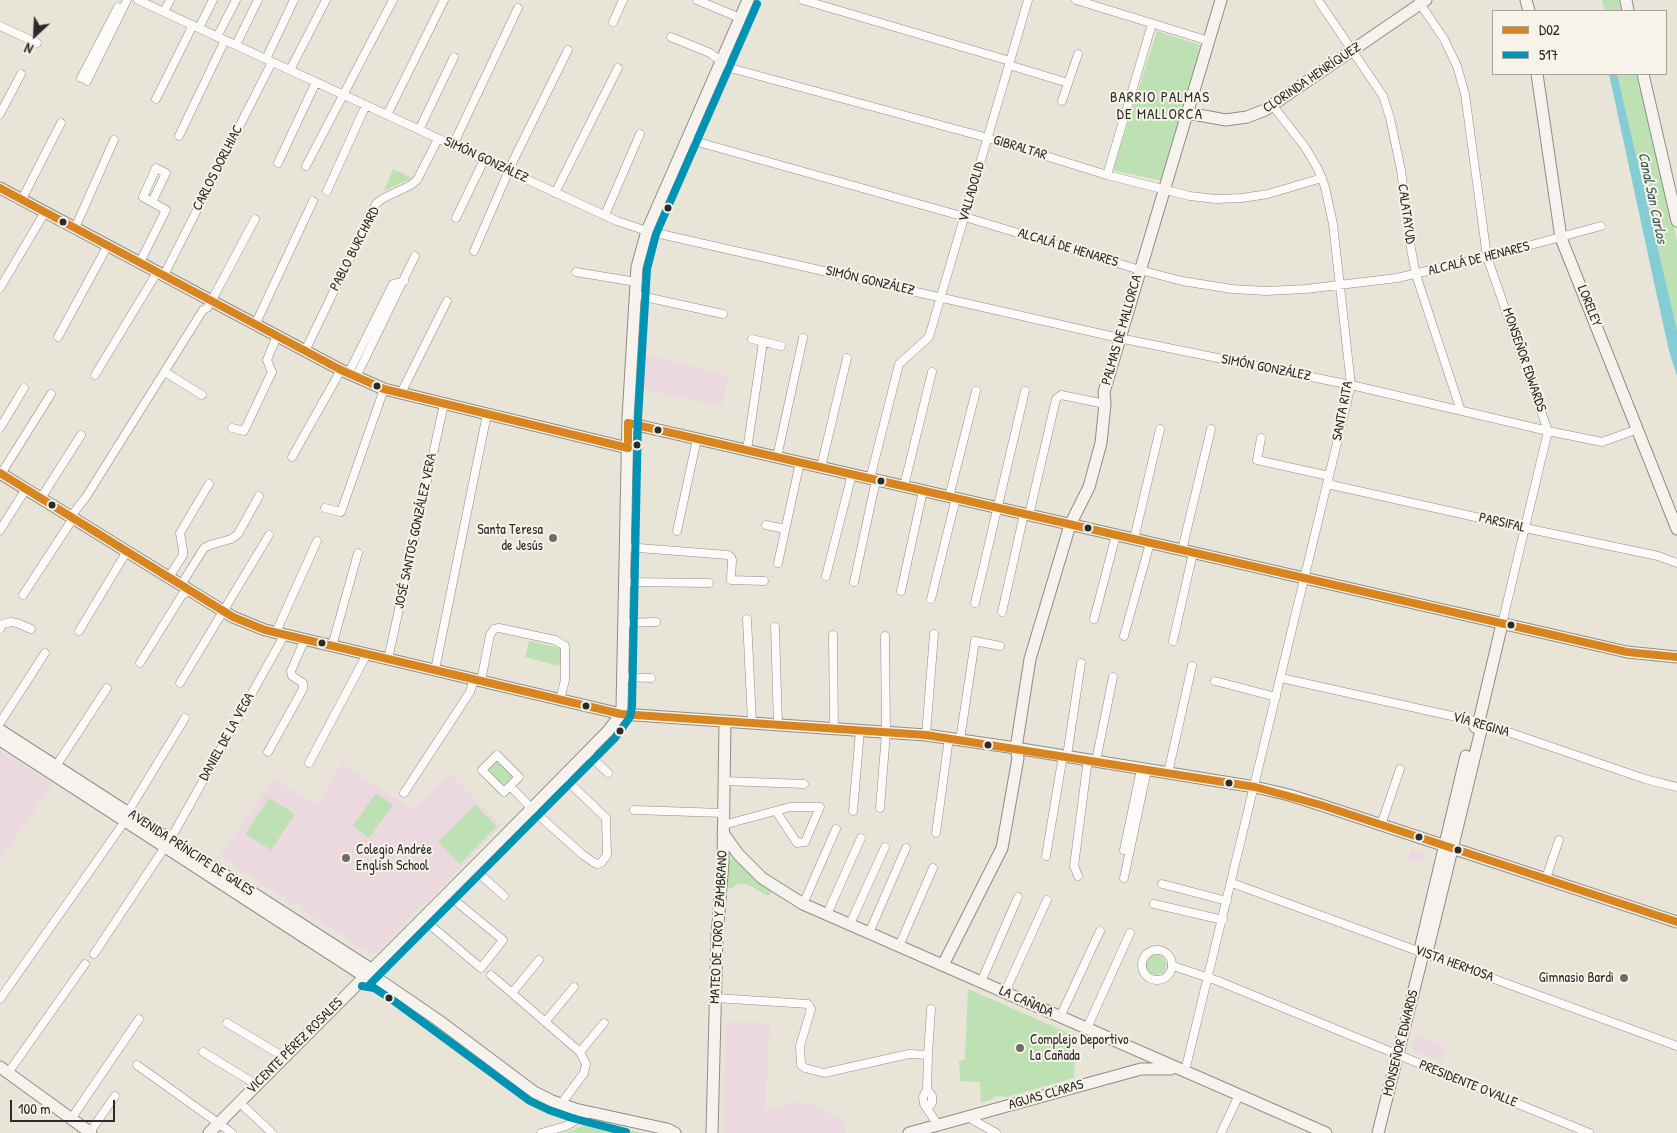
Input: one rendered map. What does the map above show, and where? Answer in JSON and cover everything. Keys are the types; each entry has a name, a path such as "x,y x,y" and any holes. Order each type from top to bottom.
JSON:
{"street":[{"path":"121,0 84,80 127,0"},
{"name":"SIMÓN GONZÁLEZ","path":"138,0 508,171 605,215 647,231 1119,338 1351,385 1602,442 1638,429"},
{"path":"164,12 170,0"},
{"path":"156,99 213,0"},
{"path":"217,36 236,0"},
{"path":"236,45 258,0"},
{"name":"CARLOS DORLHIAC","path":"95,374 161,273 269,60 294,0"},
{"path":"290,70 326,0"},
{"path":"306,166 393,0"},
{"path":"387,115 444,0"},
{"path":"613,22 623,0"},
{"path":"696,0 740,18"},
{"path":"620,714 623,678 628,423 637,267 647,231 748,0"},
{"path":"803,0 1010,63 1068,83"},
{"name":"VALLADOLID","path":"854,582 873,479 899,364 930,336 1028,0"},
{"path":"1076,0 1209,41"},
{"name":"PALMAS DE MALLORCA","path":"943,965 996,859 1011,757 1016,748 1030,659 1070,524 1089,487 1101,443 1105,404 1104,392 1221,0"},
{"name":"CALATAYUD","path":"1318,0 1383,96 1390,118 1400,170 1416,275 1462,411"},
{"name":"CLORINDA HENRÍQUEZ","path":"1187,113 1216,119 1233,120 1256,114 1273,106 1421,1"},
{"name":"MONSEÑOR EDWARDS","path":"1378,1133 1423,954 1420,945 1435,901 1464,781 1474,728 1479,722 1548,431 1488,257 1465,94 1457,66 1444,39 1421,1"},
{"path":"452,145 518,8"},
{"path":"1106,174 1152,24"},
{"path":"0,26 37,44"},
{"name":"GIBRALTAR","path":"671,37 710,53 730,68 988,138 1164,190 1203,198 1242,198 1268,194 1322,178"},
{"path":"179,136 225,40"},
{"path":"474,251 508,171 568,50"},
{"path":"1062,101 1078,54"},
{"path":"419,130 454,57"},
{"path":"555,192 618,68"},
{"path":"0,114 21,74"},
{"name":"LORELEY","path":"1537,75 1561,238 1677,529"},
{"path":"1643,75 1673,188 1677,221"},
{"path":"278,162 316,82"},
{"path":"326,191 366,105"},
{"name":"SANTA RITA","path":"1185,1071 1351,385 1333,224 1328,196 1322,178 1305,147 1273,106"},
{"path":"22,199 61,123"},
{"path":"605,215 640,134"},
{"name":"PABLO BURCHARD","path":"305,351 376,204 382,199 412,185 417,180 438,138"},
{"name":"ALCALÁ DE HENARES","path":"687,139 965,217 1140,270 1198,284 1249,290 1306,289 1416,275 1601,226"},
{"path":"75,228 114,140"},
{"path":"456,218 484,160"},
{"path":"0,188 348,374 384,389 628,448"},
{"path":"255,324 314,201"},
{"path":"140,262 166,210 152,202"},
{"path":"0,288 45,212"},
{"path":"23,596 203,310 207,308 209,299 255,219"},
{"path":"58,337 108,245"},
{"path":"292,457 348,374 404,281 416,256"},
{"path":"576,272 636,282"},
{"path":"636,295 723,314"},
{"path":"401,393 447,301"},
{"path":"232,428 244,431 272,372 268,360 277,336"},
{"path":"777,457 803,338"},
{"path":"752,339 780,346"},
{"path":"747,450 763,342"},
{"path":"821,467 847,358"},
{"path":"165,372 202,395"},
{"path":"904,486 932,372"},
{"path":"0,428 24,388"},
{"path":"325,508 341,512 384,389"},
{"path":"931,599 976,391"},
{"path":"975,603 1025,391"},
{"path":"51,394 1,473 72,520 169,577 184,589 254,626 620,714 954,739 1092,760 1289,794 1677,922"},
{"path":"1002,612 1056,399 1062,395 1105,404"},
{"name":"JOSÉ SANTOS GONZÁLEZ VERA","path":"388,659 444,404"},
{"path":"435,670 488,414"},
{"path":"628,423 1502,624 1628,652 1677,657"},
{"path":"1134,539 1160,429"},
{"path":"1173,641 1211,429"},
{"path":"41,498 81,436"},
{"name":"PARSIFAL","path":"1261,438 1257,460 1328,480 1525,528 1658,556 1677,563"},
{"path":"677,531 697,439"},
{"path":"778,562 800,462"},
{"path":"826,576 852,474"},
{"path":"169,577 183,553 180,533 208,484"},
{"path":"0,530 26,489"},
{"path":"901,591 923,491"},
{"path":"140,663 184,589 204,548 210,544 231,539 238,534 259,496"},
{"path":"766,525 785,529"},
{"path":"180,683 269,535"},
{"path":"1094,619 1116,535"},
{"name":"DANIEL DE LA VEGA","path":"94,954 167,843 280,633 317,541"},
{"path":"1124,636 1150,543"},
{"path":"626,547 728,555 732,560 731,580 764,581"},
{"path":"79,631 127,551"},
{"path":"332,646 358,553"},
{"path":"625,582 709,583"},
{"path":"748,619 752,723"},
{"path":"0,629 3,624 11,622 18,623 31,630"},
{"path":"624,623 656,622"},
{"path":"775,626 778,725"},
{"path":"404,793 478,680 490,635 494,629 499,628 555,640 565,646 565,680 560,700"},
{"path":"926,736 934,634"},
{"path":"833,635 834,730"},
{"path":"880,808 886,733 885,636"},
{"path":"268,752 303,689 302,683 292,676 291,671 305,639"},
{"path":"936,833 975,641 1000,646"},
{"path":"0,723 45,653"},
{"path":"309,763 367,654"},
{"path":"1046,856 1081,663"},
{"path":"1168,774 1192,666"},
{"path":"1078,876 1074,866 1092,760 1113,677"},
{"path":"623,678 651,678"},
{"name":"VÍA REGINA","path":"1281,678 1479,722 1645,779 1677,787"},
{"path":"1215,681 1276,697"},
{"path":"56,766 107,688"},
{"name":"VICENTE PÉREZ ROSALES","path":"210,1133 284,1057 371,975 447,894 608,731 620,714"},
{"path":"0,999 126,817 185,718"},
{"name":"MATEO DE TORO Y ZAMBRANO","path":"712,1133 717,936 723,849 725,721"},
{"name":"AVENIDA PRÍNCIPE DE GALES","path":"0,730 56,766 126,817"},
{"path":"853,811 860,731"},
{"name":"AVENIDA PRÍNCIPE DE GALES","path":"0,740 126,817 371,975 438,1020 524,1086 561,1104 589,1113 676,1133"},
{"path":"586,752 608,773"},
{"path":"497,755 519,777 510,786 504,792 482,770 497,755"},
{"path":"1124,850 1144,769"},
{"path":"1124,878 1144,769"},
{"path":"1381,825 1400,769"},
{"path":"510,786 593,862 601,863 607,855 606,818 562,776"},
{"path":"724,782 804,784"},
{"path":"723,829 776,811 790,807 820,807 805,842 797,843 776,811"},
{"path":"634,810 724,813"},
{"name":"LA CAÑADA","path":"723,829 738,854 762,878 803,904 1326,1133"},
{"path":"803,904 836,829"},
{"path":"827,914 861,838"},
{"path":"1546,878 1559,840"},
{"path":"850,924 885,847"},
{"path":"869,933 906,848"},
{"name":"LA CAÑADA","path":"723,849 738,854"},
{"path":"473,868 504,896"},
{"path":"899,946 933,868"},
{"name":"VISTA HERMOSA","path":"1232,883 1677,1046"},
{"path":"1162,884 1227,901"},
{"path":"423,919 481,968 503,940 447,894"},
{"path":"981,982 1018,897"},
{"path":"1005,992 1047,900"},
{"path":"1154,904 1223,920"},
{"path":"1060,1017 1100,931"},
{"path":"1087,1028 1130,933"},
{"path":"1157,950 1167,953 1173,966 1169,975 1160,980 1155,980 1150,979 1143,972 1142,962 1148,953 1157,950"},
{"path":"512,993 539,960"},
{"path":"85,964 4,1070 90,1132 115,1096"},
{"name":"PRESIDENTE OVALLE","path":"1173,966 1209,977 1589,1133"},
{"path":"491,975 580,1052 586,1064 584,1073 561,1104"},
{"path":"545,1022 574,987"},
{"path":"716,998 808,1004 811,1009 800,1046 801,1065 805,1068 824,1073 909,1054 928,1055"},
{"path":"931,1009 927,1087 932,1096 932,1104 928,1108 938,1124"},
{"path":"72,1119 139,1019"},
{"path":"227,1023 284,1057"},
{"path":"580,1052 604,1023"},
{"path":"203,1052 257,1085"},
{"path":"1141,1052 1145,1060 1141,1069"},
{"path":"137,1065 232,1133"},
{"name":"AGUAS CLARAS","path":"909,1133 1141,1069 1166,1068 1185,1071"},
{"path":"1221,1133 1239,1095"},
{"path":"239,1102 272,1133"},
{"path":"541,1133 566,1126 589,1113"},
{"path":"968,1117 996,1133"},
{"name":"AVENIDA PRÍNCIPE DE GALES","path":"628,1122 661,1133"},
{"path":"979,1133 983,1125"}],"shaded area":[{"path":"643,354 728,376 722,406 641,389"},
{"path":"0,750 53,784 0,859"},
{"name":"Colegio Andrée English School","path":"342,763 413,810 450,774 501,825 428,902 421,905 374,953 368,953 303,910 298,904 295,905 233,865 232,862 220,856 273,779 318,805"},
{"path":"1411,849 1425,853 1423,863 1408,860"},
{"path":"725,1022 770,1023 765,1109 794,1101 812,1105 843,1121 846,1133 725,1133"},
{"path":"1415,1034 1447,1048 1442,1061 1413,1051"}],"green space":[{"path":"1602,0 1619,0 1621,10 1605,10"},
{"path":"1157,31 1200,45 1183,112 1162,181 1113,170"},
{"path":"1617,75 1636,75 1677,241 1677,330"},
{"path":"393,169 412,178 384,191"},
{"path":"529,641 561,648 563,652 559,666 525,657"},
{"path":"496,760 513,776 504,787 486,770"},
{"path":"376,793 393,805 369,838 353,826"},
{"path":"269,798 295,814 271,850 245,834"},
{"path":"475,805 497,826 460,864 438,842"},
{"path":"739,858 772,891 768,896 747,884 737,884 732,888 726,888 728,860"},
{"path":"1156,955 1163,958 1166,965 1163,972 1156,975 1149,972 1146,965 1149,958"},
{"name":"Complejo Deportivo La Cañada","path":"968,989 1076,1036 1074,1078 1007,1097 994,1096 993,1099 981,1103 980,1082 960,1081 959,1061 965,1059"},
{"path":"591,1120 604,1125 642,1133 564,1133 575,1130"}],"water":[{"path":"1609,75 1617,75 1677,330 1677,376 1669,351"}],"transit line":[{"name":"517","path":"371,983 615,738 630,717 632,707 638,418 647,269 656,234 757,4"},
{"name":"D02","path":"0,188 341,370 384,389 628,448 628,423 1627,652 1677,657"},
{"name":"D02","path":"0,473 233,617 265,630 621,714 926,735 1255,787 1321,805 1677,922"},
{"name":"517","path":"362,986 374,988 394,1001 530,1101 572,1118 626,1132"}],"place":[{"name":"Santa Teresa de Jesús","path":"553,538"},
{"name":"Colegio Andrée English School","path":"346,858"},
{"name":"Gimnasio Bardi","path":"1624,978"},
{"name":"Complejo Deportivo La Cañada","path":"1020,1048"}],"district":[{"name":"BARRIO PALMAS DE MALLORCA","path":"1160,106"}],"water label":[{"name":"Canal San Carlos","path":"1652,198"}]}
